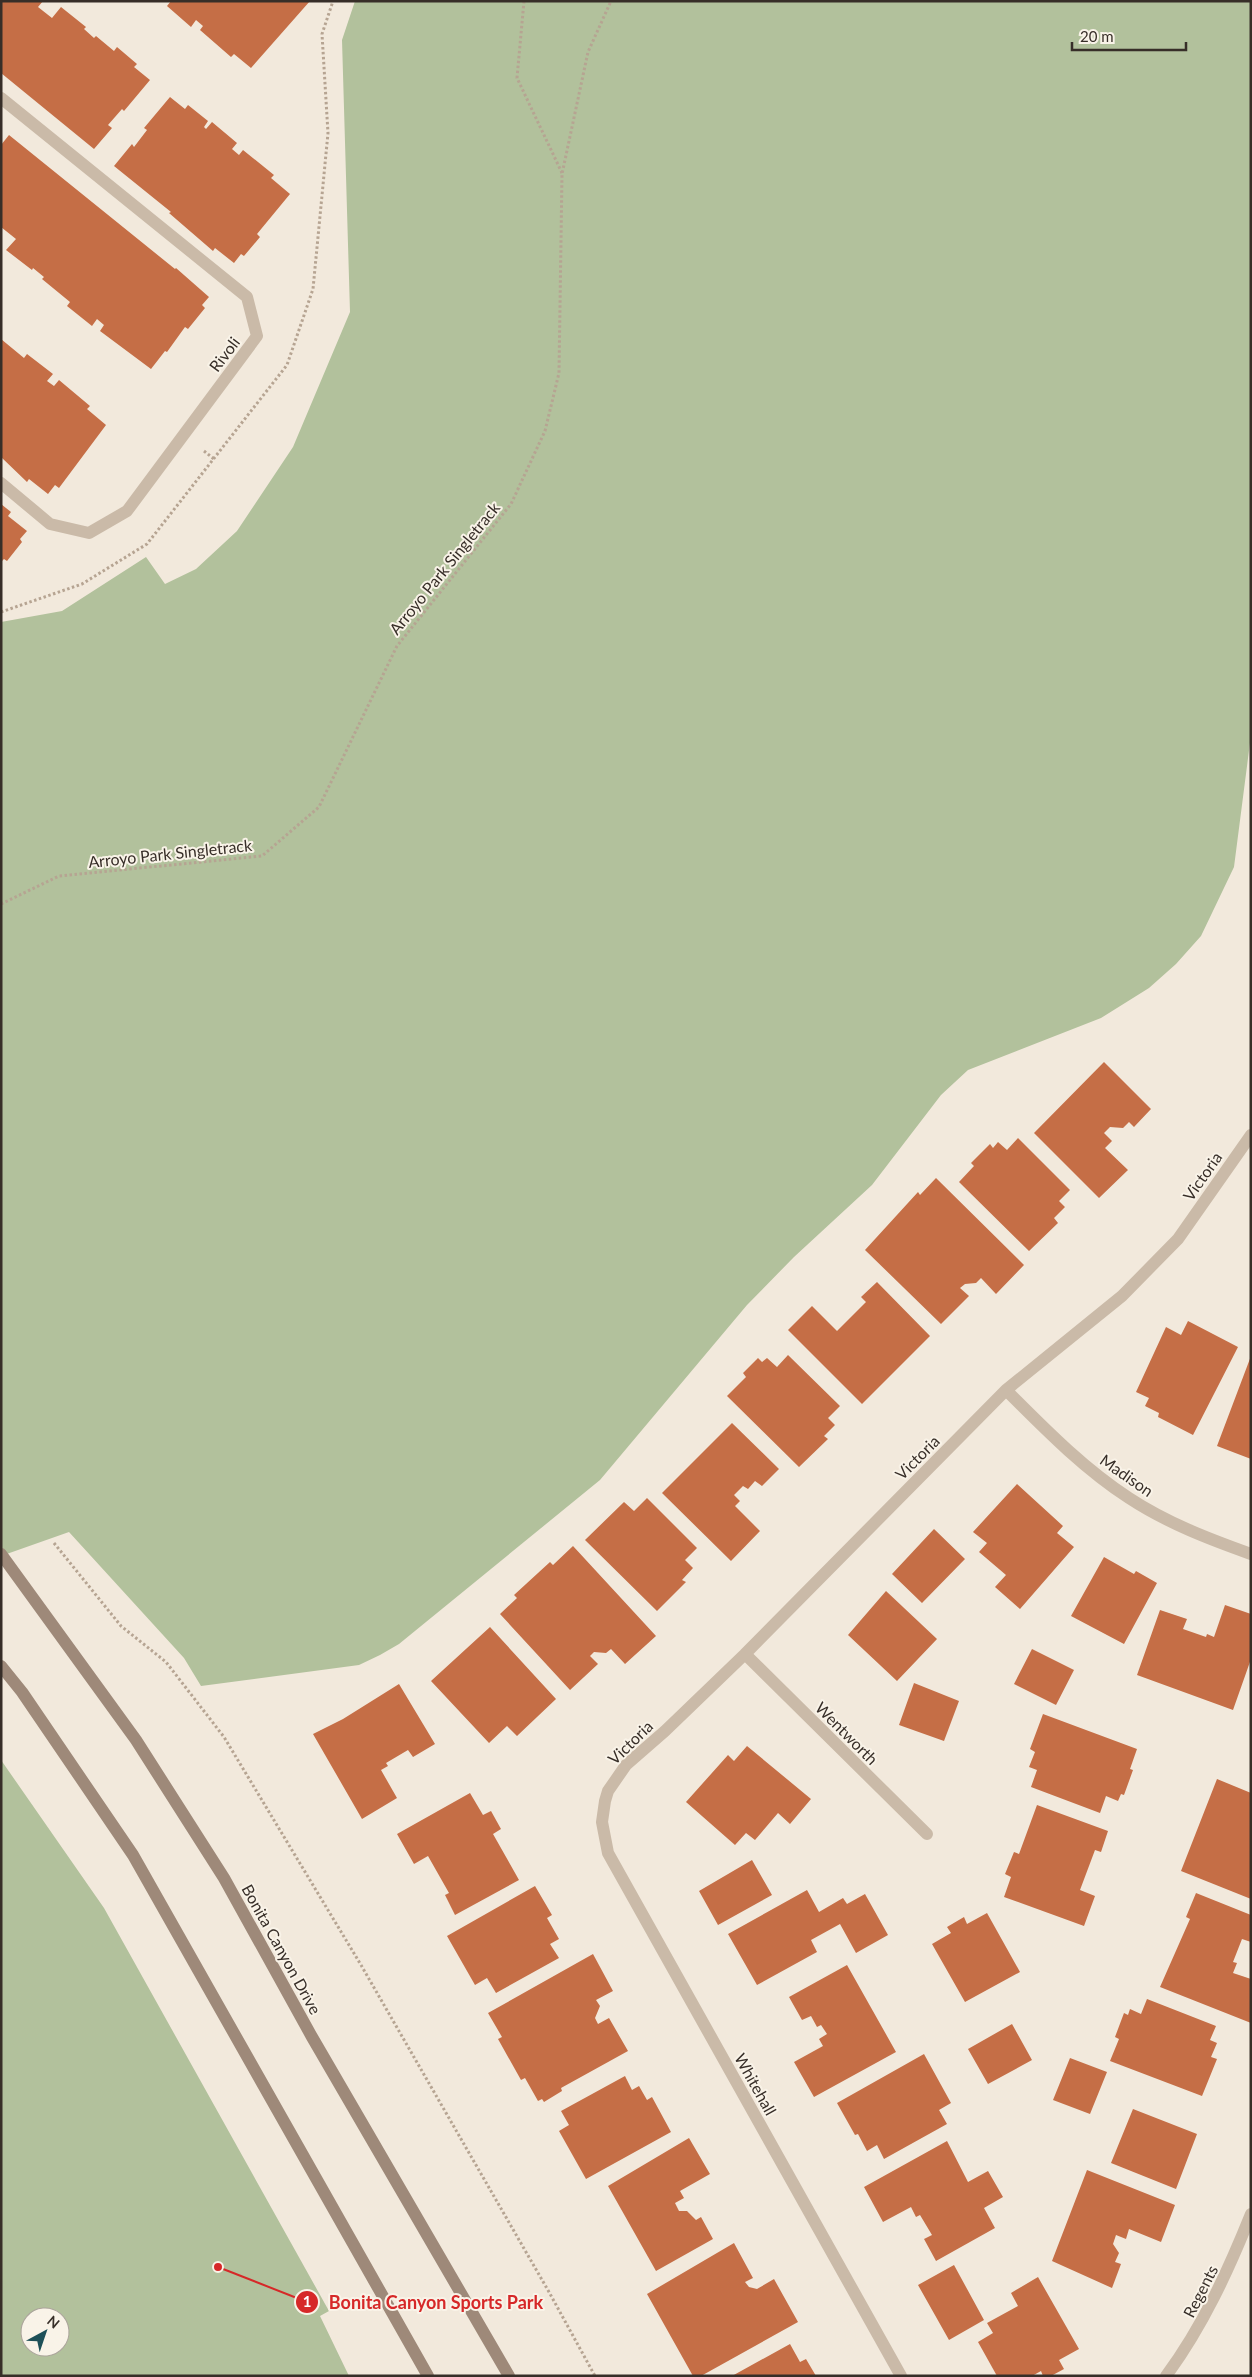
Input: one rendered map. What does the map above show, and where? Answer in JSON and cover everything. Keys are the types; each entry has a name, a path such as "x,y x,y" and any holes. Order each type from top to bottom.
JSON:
{"main road":[{"name":"Bonita Canyon Drive","path":"2,1555 136,1740 224,1878 317,2045 509,2376"},
{"path":"1,1666 22,1692 132,1855 428,2376"}],"street":[{"name":"Rivoli","path":"1,98 247,297 258,336 126,511 89,534 50,524 1,483"},
{"name":"Victoria","path":"605,1801 608,1791 626,1765 665,1731 745,1654 1006,1390 1122,1296 1178,1239 1251,1135"},
{"name":"Madison","path":"1006,1390 1074,1457 1129,1498 1169,1521 1251,1554"},
{"name":"Wentworth","path":"745,1654 927,1834"},
{"name":"Whitehall","path":"605,1801 602,1822 608,1853 901,2376"},
{"name":"Regents","path":"1166,2376 1196,2334 1230,2266 1251,2214"}],"path":[{"path":"524,1 517,78 562,174"},
{"name":"Arroyo Park Singletrack","path":"1,904 59,876 262,856 319,807 397,646 511,504 545,431 559,373 562,174 588,52 611,1"},
{"path":"54,1543 121,1626 166,1662 224,1737 366,1973 549,2292 595,2376"}],"green space":[{"path":"355,1 1251,1 1251,735 1234,867 1201,936 1176,964 1149,988 1101,1018 968,1070 941,1095 872,1185 794,1257 747,1305 600,1480 399,1644 359,1665 201,1686 184,1658 69,1532 1,1556 1,622 62,611 146,557 165,584 196,569 237,531 293,447 350,312 342,40"},
{"path":"1,1760 104,1908 329,2311 320,2316 349,2376 1,2376"}],"building":[{"path":"1,1 43,1 38,7 52,18 61,7 86,27 84,29 94,38 96,36 114,51 117,47 137,64 134,67 150,80 124,111 122,109 108,125 112,128 94,149 1,73"},
{"path":"171,1 310,1 251,68 234,54 231,57 200,30 203,26 196,20 191,27 167,6"},
{"path":"170,97 185,109 188,105 208,121 204,127 206,129 212,122 237,143 232,149 239,155 243,150 274,175 271,178 290,194 257,234 260,237 244,256 241,254 234,263 215,248 213,251 169,213 171,212 114,166 132,144 134,147 147,130 144,128"},
{"path":"9,135 176,268 209,297 202,305 205,308 188,329 185,327 167,352 165,351 151,369 100,331 104,325 97,319 92,326 67,306 70,302 42,279 44,277 6,250 16,239 1,227 1,145"},
{"path":"1,339 24,358 27,354 53,374 47,381 54,386 59,380 90,406 87,409 106,425 59,488 55,485 48,494 29,479 27,482 1,457"},
{"path":"1,504 11,512 8,516 27,531 20,539 22,542 7,561 4,559 1,562"},
{"path":"1104,1062 1151,1109 1134,1127 1129,1122 1123,1128 1110,1127 1104,1133 1112,1141 1105,1148 1128,1170 1099,1198 1034,1133"},
{"path":"1018,1138 1070,1190 1059,1201 1065,1207 1054,1218 1058,1223 1029,1251 959,1182 974,1166 971,1163 990,1144 993,1148 998,1142 1007,1150"},
{"path":"936,1178 1024,1265 996,1294 981,1278 976,1283 965,1284 960,1288 969,1296 941,1324 865,1250 918,1192 920,1195"},
{"path":"877,1282 930,1336 862,1404 788,1330 812,1306 837,1331 866,1302 861,1297"},
{"path":"1188,1321 1238,1347 1193,1435 1158,1417 1159,1413 1145,1406 1149,1398 1136,1392 1166,1327 1181,1335"},
{"path":"788,1355 840,1406 828,1418 835,1425 824,1436 828,1439 799,1467 727,1396 746,1377 743,1373 758,1358 762,1362 767,1358 777,1367"},
{"path":"1251,1356 1251,1459 1217,1446"},
{"path":"732,1423 779,1469 762,1486 755,1481 748,1489 743,1486 734,1495 740,1501 735,1506 760,1531 731,1561 662,1493"},
{"path":"1017,1484 1063,1526 1057,1533 1074,1547 1020,1609 995,1587 1006,1575 979,1552 987,1543 973,1532"},
{"path":"647,1498 697,1548 685,1560 693,1568 682,1580 686,1582 657,1611 585,1540 624,1502 634,1511"},
{"path":"934,1529 965,1559 922,1603 892,1574"},
{"path":"573,1546 656,1636 625,1664 611,1649 606,1653 594,1652 590,1656 598,1664 570,1690 500,1614 517,1598 514,1595 550,1562 553,1565"},
{"path":"1104,1557 1134,1574 1136,1571 1157,1583 1124,1644 1071,1616"},
{"path":"886,1591 937,1639 897,1681 848,1635"},
{"path":"1225,1605 1251,1614 1251,1659 1233,1710 1137,1675 1160,1610 1187,1619 1183,1629 1206,1637 1207,1634 1214,1637"},
{"path":"490,1627 556,1699 517,1736 507,1726 489,1743 431,1681"},
{"path":"1032,1649 1074,1670 1056,1705 1014,1684"},
{"path":"914,1683 959,1701 944,1741 899,1725"},
{"path":"399,1684 435,1744 413,1757 408,1750 386,1763 388,1766 381,1770 397,1798 362,1819 313,1734 343,1719"},
{"path":"1043,1714 1137,1749 1130,1769 1133,1770 1124,1795 1121,1794 1118,1801 1106,1796 1100,1813 1031,1787 1037,1770 1029,1767 1035,1752 1030,1749"},
{"path":"747,1746 811,1799 790,1824 778,1813 755,1840 746,1833 735,1845 686,1802 728,1755 734,1761"},
{"path":"1217,1779 1251,1793 1251,1899 1181,1871"},
{"path":"470,1793 483,1815 491,1811 501,1829 493,1834 519,1880 455,1915 445,1895 449,1893 428,1856 414,1864 397,1834"},
{"path":"1037,1805 1108,1831 1101,1852 1095,1850 1080,1890 1095,1896 1084,1926 1004,1897 1011,1877 1005,1874 1014,1852 1019,1854"},
{"path":"752,1860 772,1895 718,1925 699,1891"},
{"path":"535,1886 552,1915 547,1918 559,1939 550,1944 559,1958 496,1993 487,1978 475,1985 447,1936"},
{"path":"807,1890 819,1912 843,1898 847,1904 865,1894 888,1935 856,1953 840,1924 811,1940 817,1952 757,1985 728,1934"},
{"path":"1196,1893 1251,1915 1251,1942 1242,1939 1233,1962 1237,1963 1233,1973 1251,1979 1251,2023 1160,1987 1190,1919 1186,1917"},
{"path":"987,1913 1020,1972 965,2002 932,1944 951,1933 947,1927 964,1917 967,1924"},
{"path":"593,1954 613,1991 596,2000 600,2006 595,2018 598,2024 609,2018 628,2051 561,2088 562,2091 544,2102 542,2099 538,2101 525,2078 521,2080 498,2039 502,2037 488,2013"},
{"path":"847,1965 896,2052 814,2097 794,2062 823,2046 819,2039 827,2034 821,2025 817,2027 811,2016 802,2020 789,1997"},
{"path":"1147,1999 1216,2026 1210,2040 1217,2043 1211,2057 1217,2059 1202,2096 1110,2061 1119,2039 1115,2037 1124,2013 1128,2015 1130,2009 1141,2014"},
{"path":"1012,2024 1032,2060 988,2084 968,2049"},
{"path":"924,2054 951,2103 939,2110 947,2124 884,2159 877,2145 867,2151 858,2134 855,2135 837,2103"},
{"path":"1070,2058 1107,2072 1090,2114 1053,2100"},
{"path":"625,2076 632,2090 639,2086 647,2100 652,2097 671,2132 586,2179 559,2131 569,2125 561,2111"},
{"path":"1133,2109 1197,2134 1176,2189 1111,2163"},
{"path":"689,2138 710,2174 680,2191 684,2198 675,2203 679,2211 687,2211 696,2220 701,2217 713,2239 656,2271 608,2186"},
{"path":"947,2141 968,2182 988,2171 1003,2197 984,2208 995,2228 936,2261 924,2239 932,2235 920,2215 916,2217 911,2207 883,2222 864,2187"},
{"path":"1087,2170 1175,2205 1161,2242 1129,2229 1126,2239 1116,2235 1113,2244 1119,2253 1115,2262 1121,2264 1112,2288 1052,2261"},
{"path":"734,2243 753,2278 745,2282 749,2287 757,2289 774,2279 798,2322 701,2376 693,2376 647,2294"},
{"path":"954,2265 984,2320 949,2340 918,2285"},
{"path":"1038,2277 1079,2349 1059,2360 1064,2369 1051,2376 1043,2376 1041,2371 1032,2376 997,2376 978,2342 993,2333 987,2323 1018,2306 1011,2293"},
{"path":"790,2344 800,2362 806,2359 816,2376 732,2376"}],"place":[{"name":"Bonita Canyon Sports Park","path":"218,2267"}]}
